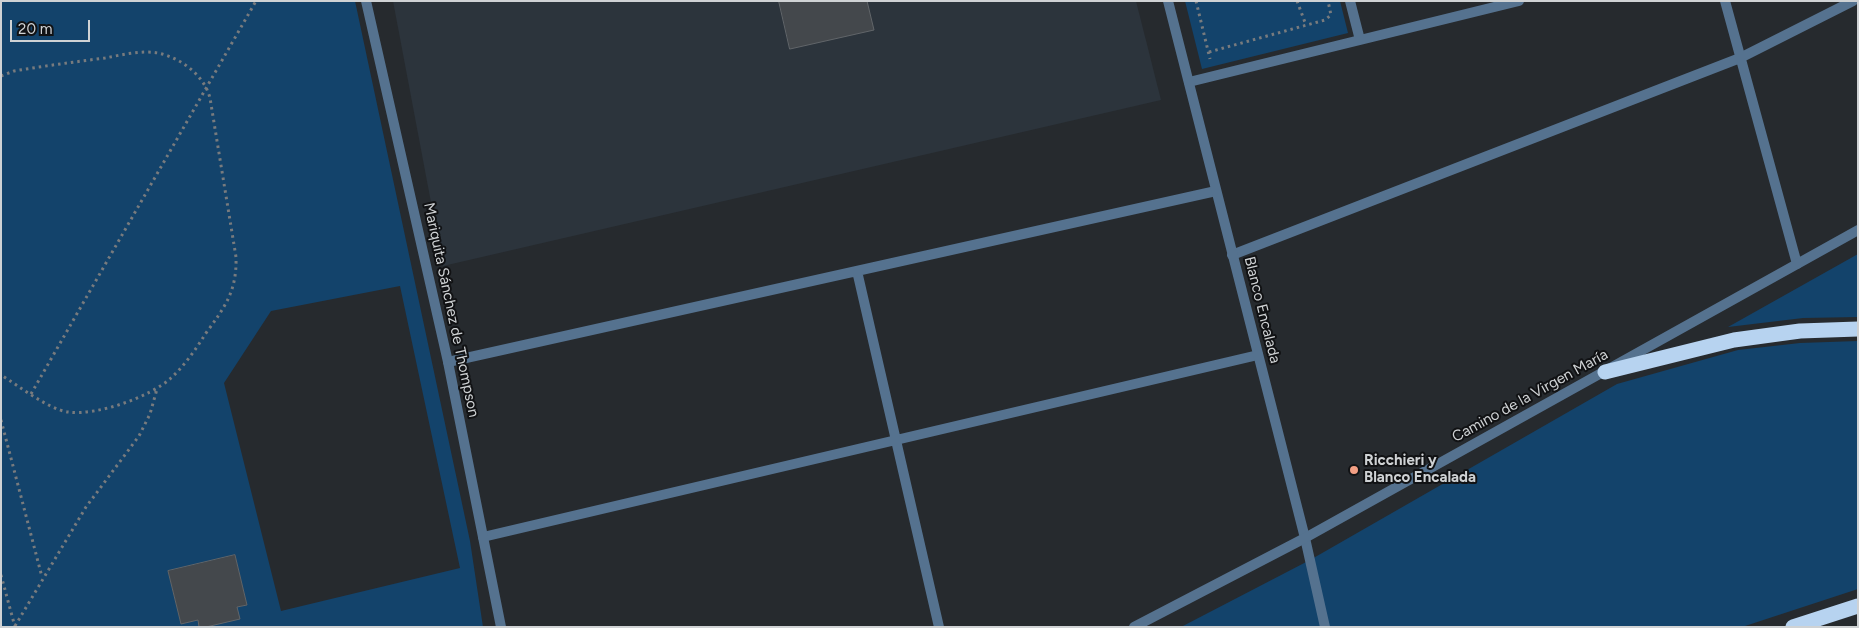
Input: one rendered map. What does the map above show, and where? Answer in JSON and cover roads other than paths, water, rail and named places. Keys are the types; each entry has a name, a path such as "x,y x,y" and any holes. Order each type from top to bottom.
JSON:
{"highway":[{"path":"1605,372 1734,340 1800,331 1858,329"},
{"path":"1793,627 1858,606"}],"street":[{"name":"Mariquita Sánchez de Thompson","path":"366,1 448,362 500,627"},
{"name":"Blanco Encalada","path":"1168,1 1305,538 1325,627"},
{"path":"1350,1 1360,40"},
{"path":"1189,82 1519,1"},
{"path":"1725,1 1798,264"},
{"path":"1232,255 1740,58 1853,1"},
{"path":"448,362 1216,191"},
{"name":"Camino de la Virgen María","path":"1134,627 1305,538 1858,230"},
{"path":"858,271 936,626"},
{"path":"483,537 1258,356"}],"place":[{"name":"Ricchieri y Blanco Encalada","path":"1354,470"}]}
